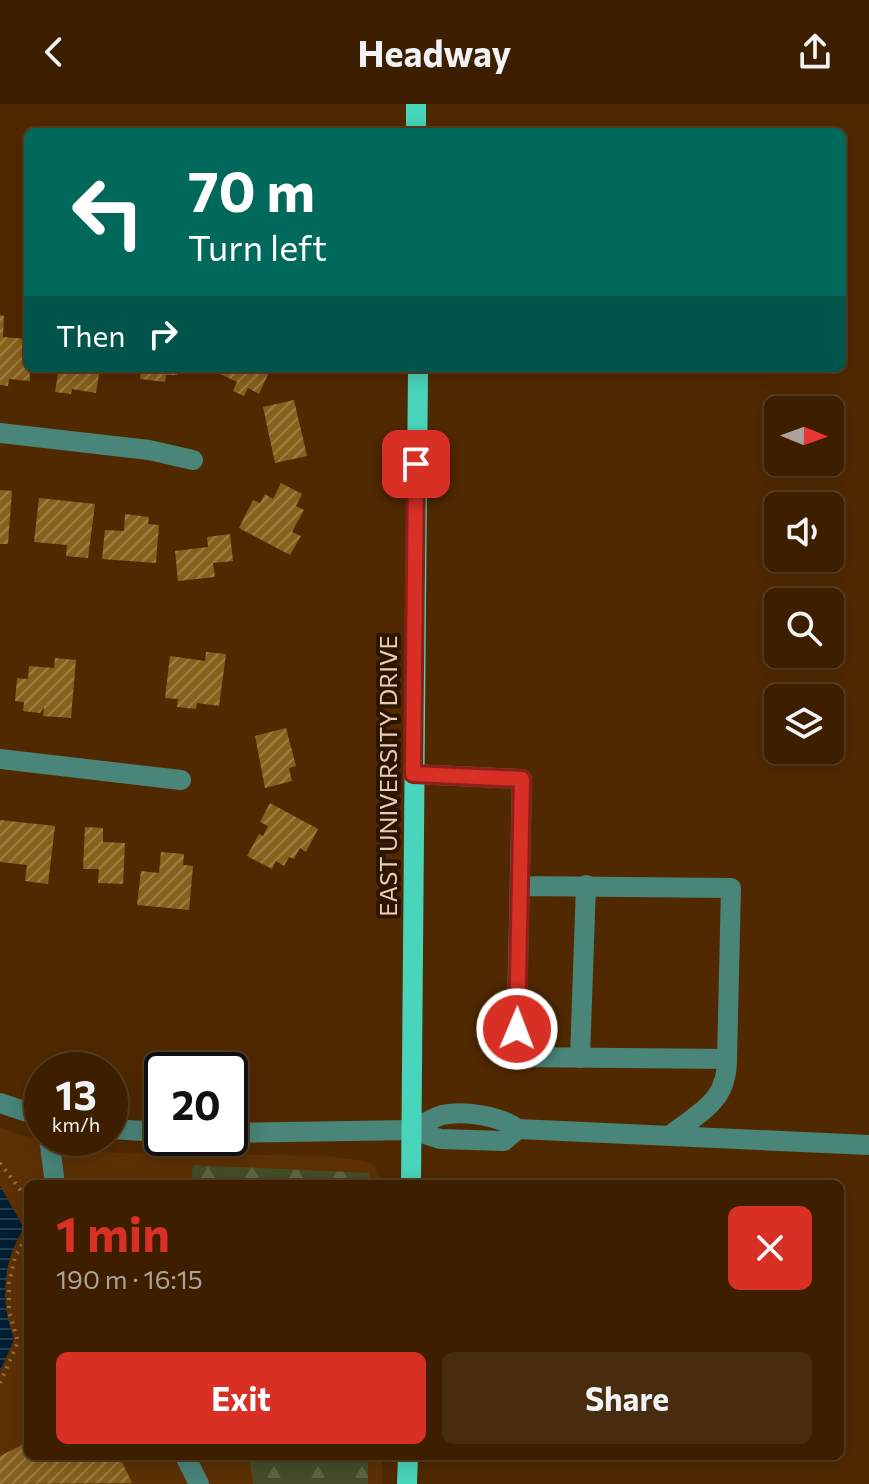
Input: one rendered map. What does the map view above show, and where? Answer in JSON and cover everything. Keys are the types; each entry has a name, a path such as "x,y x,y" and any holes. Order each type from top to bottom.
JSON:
{"main road":[{"path":"416,104 416,128"},
{"name":"EAST UNIVERSITY DRIVE","path":"411,1180 418,372"},
{"path":"407,1484 408,1460"}],"street":[{"path":"0,433 149,450 193,460"},
{"path":"0,759 181,780"},
{"path":"413,774 522,779 516,1057 727,1059"},
{"path":"580,1058 586,885"},
{"path":"521,886 731,888 727,1082 721,1094 672,1134"},
{"path":"0,1103 24,1111"},
{"path":"248,1133 412,1130 442,1115 503,1119 518,1129 869,1145"},
{"path":"51,1156 54,1180"},
{"path":"187,1460 199,1484"}],"path":[{"path":"0,1163 24,1195"},
{"path":"0,1383 18,1342 9,1311 9,1283 15,1257 24,1240"}],"shaded area":[{"path":"0,1127 24,1136 24,1156 128,1156 128,1153 144,1153 144,1156 327,1156 365,1161 375,1166 381,1180 24,1180 24,1460 382,1460 382,1484 0,1484"}],"green space":[{"path":"193,1165 369,1173 369,1180 191,1180"},
{"path":"250,1460 368,1460 368,1484 253,1484"}],"water":[{"path":"0,1186 24,1228 7,1268 5,1297 14,1339 0,1372"}],"building":[{"path":"0,315 4,316 3,337 24,339 24,372 30,372 30,381 9,379 8,386 0,385"},
{"path":"58,372 99,372 96,393 72,389 71,394 55,392"},
{"path":"141,372 177,372 177,375 166,375 165,382 140,379"},
{"path":"216,372 269,372 259,394 248,388 244,396 233,391 237,382"},
{"path":"294,400 307,456 275,463 263,407"},
{"path":"281,483 302,494 296,506 304,510 292,532 301,536 290,555 239,528 253,500 260,503 265,494 273,499"},
{"path":"0,490 12,491 8,544 0,544"},
{"path":"39,498 95,504 88,558 66,556 67,545 34,542"},
{"path":"125,514 149,517 148,524 159,525 156,563 102,559 105,530 124,531"},
{"path":"230,534 233,561 213,563 215,577 178,581 175,551 208,547 207,537"},
{"path":"206,652 226,654 219,706 197,703 196,709 177,707 178,699 165,698 170,656 205,661"},
{"path":"55,658 76,660 71,718 43,716 44,707 40,713 23,711 24,702 15,701 17,678 28,679 29,666 54,668"},
{"path":"286,728 296,766 289,768 292,781 265,788 255,736"},
{"path":"270,803 318,829 306,852 300,848 294,859 289,857 284,866 276,861 272,869 247,856 259,834 263,836 268,826 260,822"},
{"path":"0,820 55,826 48,884 25,881 27,865 0,862"},
{"path":"85,827 103,828 103,842 125,843 123,884 98,883 99,869 83,869"},
{"path":"161,852 184,854 183,865 193,866 189,910 137,905 141,871 159,873"},
{"path":"24,1444 24,1460 121,1460 132,1483 0,1484 0,1456"}],"route":[{"path":"416,464 413,774 522,779 517,1029"}]}
